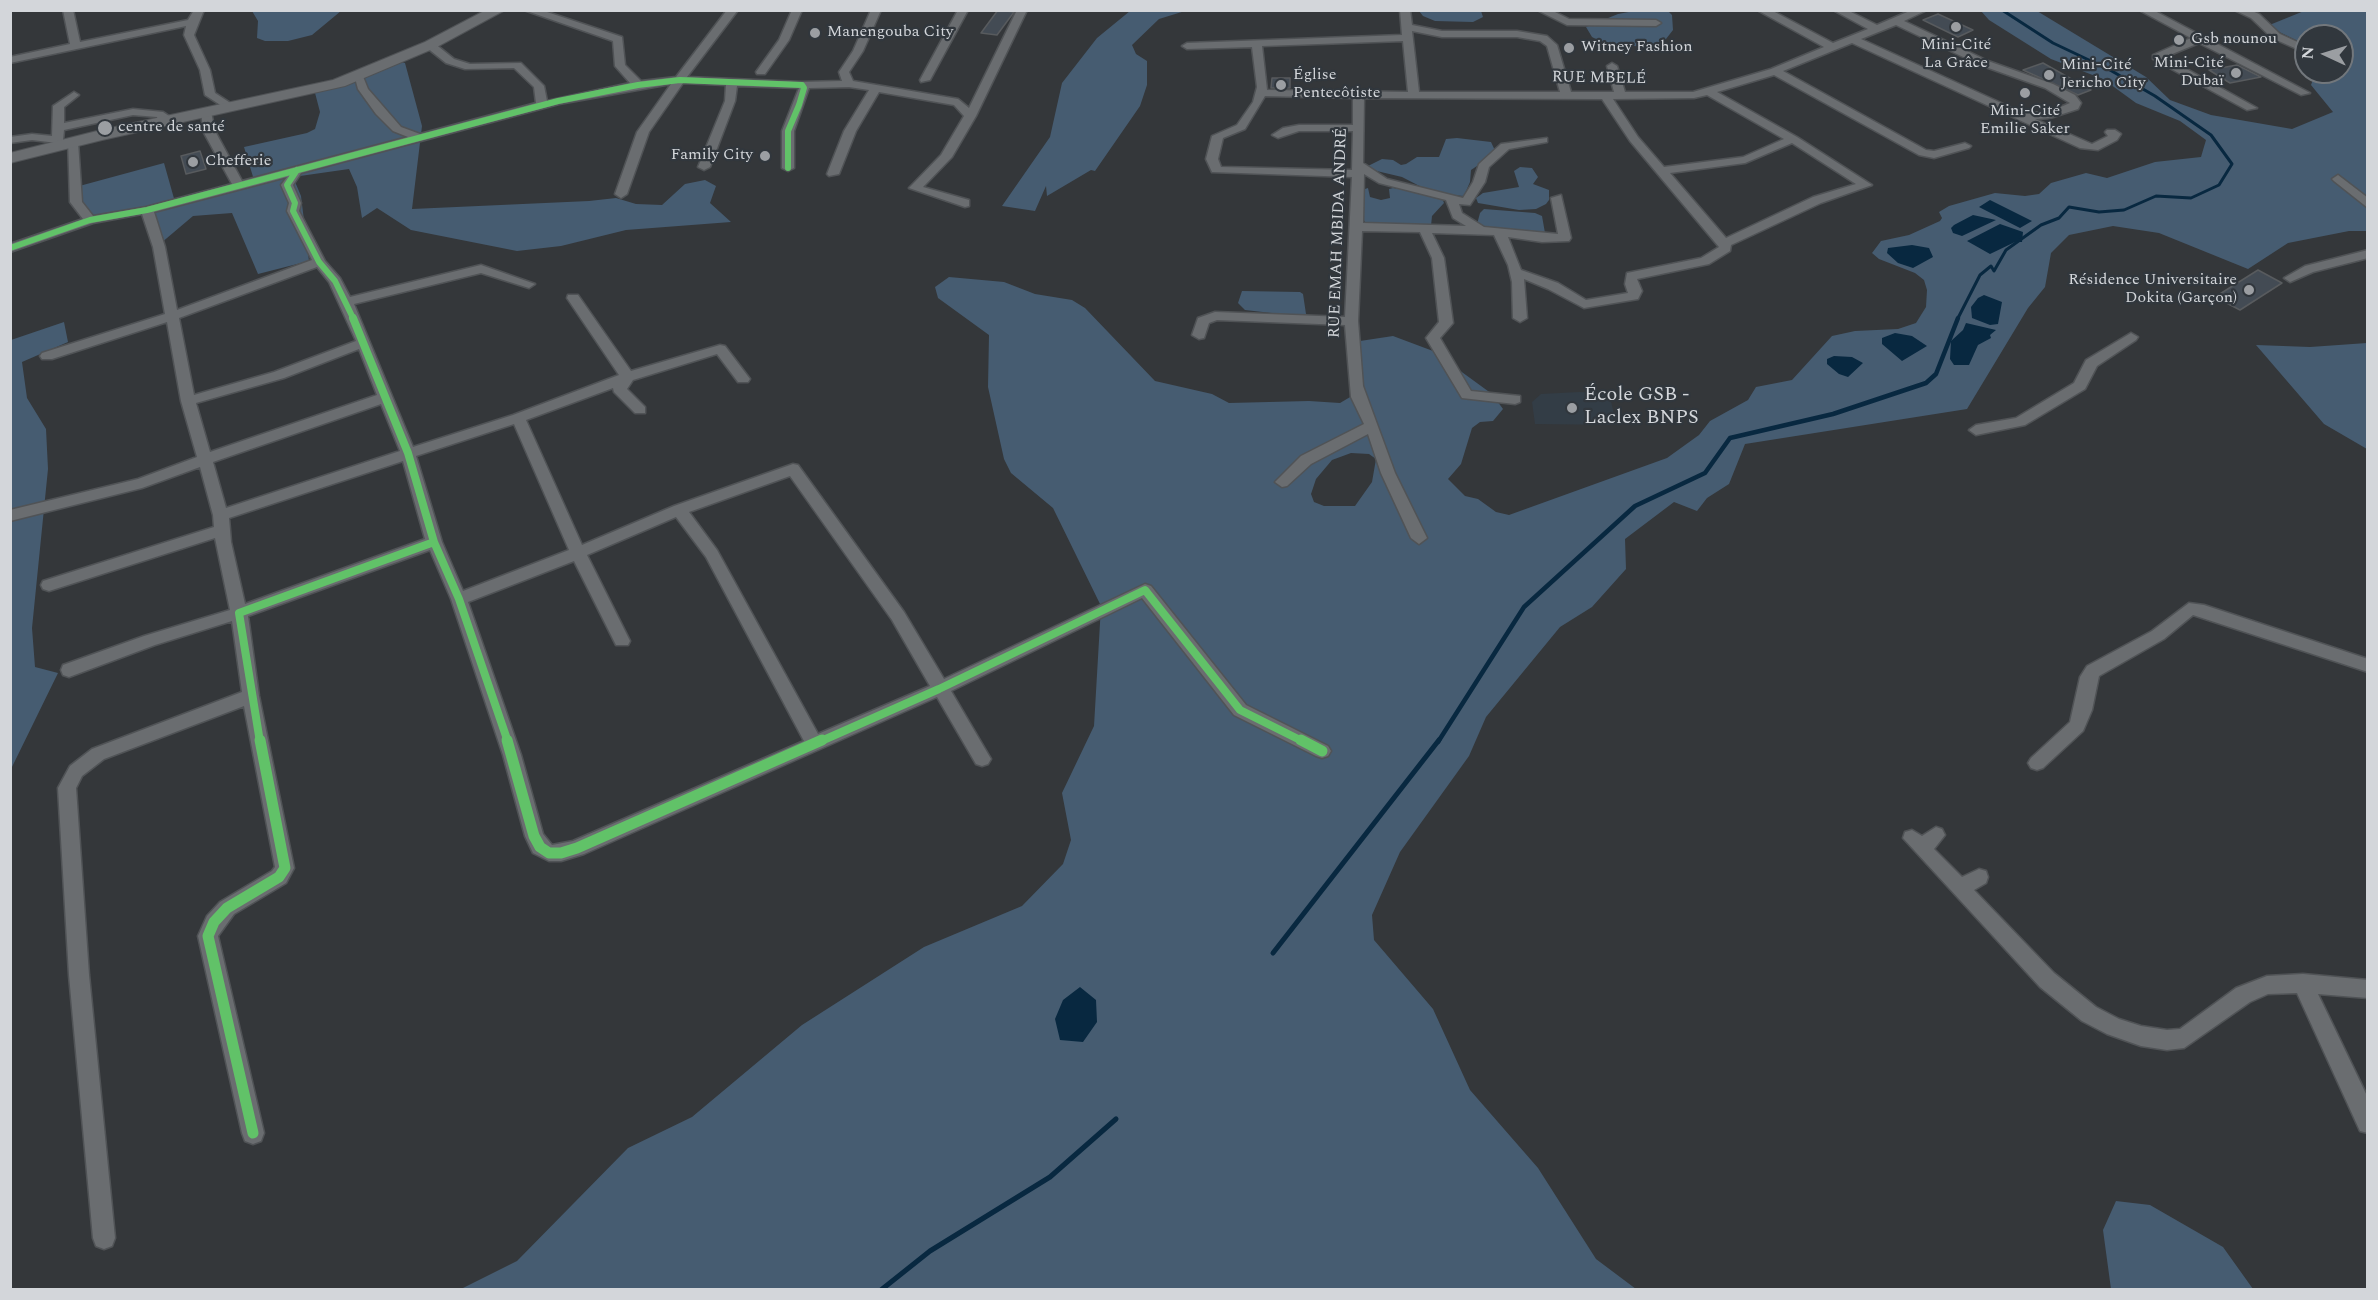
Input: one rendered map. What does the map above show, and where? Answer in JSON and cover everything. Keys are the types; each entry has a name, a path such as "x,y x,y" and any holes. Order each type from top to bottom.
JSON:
{"street":[{"path":"68,10 75,45"},
{"path":"199,10 192,22 189,35 203,64 210,95 229,106"},
{"path":"10,158 62,139 291,96 358,76 430,45 498,10"},
{"path":"529,10 618,39 620,66 638,85"},
{"path":"621,194 643,132 733,10"},
{"path":"761,72 784,40 797,10"},
{"path":"849,84 844,72 858,51 876,10"},
{"path":"925,80 963,10"},
{"path":"965,203 915,188 946,157 970,116 1022,10"},
{"path":"1405,10 1414,96"},
{"path":"1542,10 1567,22 1656,23"},
{"path":"1762,10 1832,47"},
{"path":"1838,10 1875,28"},
{"name":"RUE MBELÉ","path":"1260,93 1414,96 1670,96 1710,92 1775,71 1922,10"},
{"path":"2144,10 2305,93"},
{"path":"2239,10 2255,16 2276,36 2294,44"},
{"path":"1896,21 1984,63 2049,86 2071,97 2076,103 2074,107 2050,115 2022,117"},
{"path":"10,60 192,22"},
{"path":"1187,46 1257,45 1407,33 1517,34 1543,38 1552,45 1566,95"},
{"path":"1851,38 2090,148 2116,136 2111,132"},
{"path":"2199,39 2157,57 2251,108"},
{"path":"430,45 450,61 469,67 517,65 539,86 542,105"},
{"path":"1257,45 1260,93 1257,105 1242,126 1221,134 1216,139 1212,159 1216,170 1358,169 1383,181 1466,202 1479,182 1483,166 1505,146 1543,140"},
{"path":"1612,66 1621,96"},
{"path":"1775,71 1923,153 1934,155 1965,146"},
{"path":"358,76 369,97 397,129 418,137"},
{"path":"10,248 90,220 147,210 542,105 638,85 680,80 802,85 849,84 958,102 970,116"},
{"path":"704,167 730,101 732,81"},
{"path":"788,168 788,131 799,105 804,88 802,85"},
{"path":"833,174 850,131 876,88"},
{"path":"1710,92 1793,139 1866,185 1817,200 1725,244"},
{"path":"74,95 59,106 62,139 76,202 90,220"},
{"name":"RUE EMAH MBIDA ANDRÉ","path":"1359,95 1351,321 1358,397 1372,426 1388,473 1419,538"},
{"path":"1516,272 1553,286 1584,304 1633,296 1636,291 1631,284 1631,276 1660,272 1705,261 1726,248 1725,244 1660,171 1619,118 1606,96"},
{"path":"206,112 209,131 238,184"},
{"path":"1278,135 1287,130 1299,128 1359,128"},
{"path":"10,140 32,137 62,139"},
{"path":"1660,171 1745,160 1793,139"},
{"path":"297,170 287,185 295,203 293,211 319,262 335,281 346,302 386,397 408,453 434,542 459,599 512,755 534,836 540,847 549,853 561,853 576,848 939,689 1145,590 1240,710 1322,751"},
{"path":"2338,179 2367,205"},
{"path":"1451,198 1457,215 1481,230"},
{"path":"1356,227 1481,230 1542,238 1565,238 1557,198"},
{"path":"147,210 159,247 188,401 206,460 221,522 239,613 250,696 285,868 279,877 227,908 214,922 208,936 253,1132"},
{"path":"1425,230 1438,258 1446,323 1433,338 1467,395 1515,399"},
{"path":"1500,232 1516,272 1520,318"},
{"path":"2290,278 2309,269 2367,254"},
{"path":"47,356 250,290 319,262"},
{"path":"346,302 415,287 481,269 529,284"},
{"path":"573,298 606,349 628,377"},
{"path":"1199,335 1203,321 1215,316 1351,321"},
{"path":"1976,430 2020,422 2080,386 2091,363 2131,338"},
{"path":"188,401 279,375 363,343"},
{"path":"49,585 408,453 518,418 628,377 720,349 743,379"},
{"path":"628,377 619,389 640,410"},
{"path":"10,516 142,483 163,473 206,460 269,435 386,397"},
{"path":"518,418 578,553 622,641"},
{"path":"1282,482 1306,460 1372,426"},
{"path":"459,599 578,553 679,510 793,469 898,616 982,759"},
{"path":"679,510 712,554 814,743"},
{"path":"69,670 150,640 239,613 434,542"},
{"path":"2037,763 2077,726 2083,710 2088,677 2093,671 2158,635 2189,609 2198,609 2367,666"},
{"path":"104,1238 79,975 67,788 76,771 99,754 250,696"},
{"path":"1923,840 1960,888 2047,980 2090,1014 2115,1027 2141,1036 2167,1040 2184,1038 2243,995 2267,985 2303,983 2367,989"},
{"path":"1960,888 1979,877"},
{"path":"2303,983 2367,1123"}],"shaded area":[{"path":"1667,10 1672,15 1673,30 1666,39 1648,47 1605,44 1592,37 1586,27 1618,14"},
{"path":"252,11 341,11 312,35 288,41 265,41 257,38 258,21"},
{"path":"1130,11 1185,11 1159,19 1132,45 1136,54 1147,61 1147,85 1140,106 1095,171 1091,170 1047,196 1046,186 1035,211 1002,206 1050,137 1062,83 1097,38"},
{"path":"1419,11 1481,11 1483,17 1473,22 1435,21 1423,16"},
{"path":"1981,11 2037,11 2146,77 2170,100 2211,115 2292,129 2333,112 2311,84 2354,84 2354,24 2294,24 2294,39 2267,26 2304,11 2367,11 2367,231 2349,231 2288,243 2248,269 2159,233 2113,226 2069,235 2051,253 2045,287 2028,308 1967,409 1745,444 1729,484 1707,498 1697,511 1674,502 1625,539 1626,569 1592,607 1560,627 1486,717 1469,756 1400,852 1372,915 1374,940 1433,1009 1470,1090 1538,1168 1596,1259 1636,1289 459,1290 517,1261 628,1148 692,1117 802,1025 924,947 1022,906 1063,864 1071,840 1062,793 1094,726 1101,606 1053,508 1011,473 1004,459 988,387 989,335 938,298 935,287 949,277 1004,282 1035,294 1072,300 1085,308 1155,381 1212,394 1229,403 1309,401 1340,403 1362,390 1360,341 1393,336 1433,351 1492,394 1503,409 1493,421 1480,422 1472,428 1461,464 1448,479 1465,496 1478,499 1496,512 1509,515 1667,458 1699,435 1710,421 1748,400 1756,387 1792,380 1832,336 1855,331 1898,329 1916,323 1926,307 1927,290 1924,280 1915,273 1879,259 1872,253 1881,241 1909,235 1940,221 1942,218 1939,212 1949,206 1995,193 2025,196 2039,194 2051,183 2086,173 2107,178 2155,162 2201,157 2206,140 2180,121 2136,103 2103,79 2051,59 1989,20","holes":["1351,453 1369,454 1376,459 1372,482 1355,506 1324,506 1314,502 1311,494 1316,479 1332,460"]},
{"path":"394,60 405,63 422,126 412,209 616,198 636,204 662,205 685,184 705,180 716,186 710,203 731,222 626,230 561,246 517,251 411,230 377,208 362,218 357,187 349,169 293,177 301,196 309,261 258,274 232,213 193,216 154,249 146,211 87,217 72,188 164,163 175,202 254,180 244,147 307,133 315,129 320,112 314,89"},
{"path":"1446,139 1491,142 1499,159 1471,170 1470,182 1464,196 1435,194 1402,177 1364,168 1382,159 1393,160 1401,165 1417,157 1439,157"},
{"path":"1520,167 1532,168 1538,177 1533,184 1549,190 1549,200 1546,204 1536,209 1519,210 1478,203 1476,198 1483,193 1519,187 1514,171"},
{"path":"1368,188 1370,197 1381,200 1390,198 1389,189 1393,188 1426,193 1442,198 1444,203 1432,216 1431,226 1408,223 1373,224 1365,222 1362,217 1362,190"},
{"path":"1990,200 2032,221 2020,228 1979,207"},
{"path":"1484,209 1535,213 1542,216 1545,233 1543,235 1476,228 1480,213"},
{"path":"1973,215 1996,220 1962,236 1953,233 1951,228 1954,225"},
{"path":"2000,224 2023,232 2022,242 2015,242 1990,254 1967,241"},
{"path":"1912,245 1929,248 1933,257 1913,268 1898,263 1887,253 1888,248"},
{"path":"1242,291 1300,292 1303,294 1306,314 1298,316 1245,310 1238,303"},
{"path":"1984,295 2002,302 1998,324 1990,325 1972,318 1971,307 1978,298"},
{"path":"64,322 68,342 22,362 27,398 46,429 48,469 32,628 35,667 58,673 11,769 11,340"},
{"path":"1966,323 1996,330 1990,335 1991,338 1978,345 1969,365 1954,365 1950,359 1951,341 1963,330"},
{"path":"1895,333 1912,336 1927,346 1902,361 1882,344 1882,338"},
{"path":"2367,343 2367,449 2324,424 2256,345 2310,347"},
{"path":"1834,356 1852,357 1863,363 1848,377 1839,374 1827,364 1827,359"},
{"name":"École GSB - Laclex BNPS","path":"1609,393 1614,414 1618,417 1620,425 1535,424 1532,402 1541,394"},
{"path":"1080,987 1096,1000 1097,1022 1083,1042 1060,1040 1055,1019 1063,1000"},
{"path":"2116,1201 2150,1205 2223,1247 2253,1289 2111,1289 2103,1230"}],"building":[{"path":"998,10 1014,12 997,35 981,33"},
{"name":"Mini-Cité La Grâce","path":"1938,14 1973,30 1958,37 1923,20"},
{"name":"Mini-Cité Jericho City","path":"2043,63 2091,90 2078,95 2023,70"},
{"name":"Mini-Cité Dubaï","path":"2237,65 2261,77 2230,83 2209,70"},
{"name":"Église Pentecôtiste","path":"1272,78 1290,78 1290,88 1271,88"},
{"name":"Chefferie","path":"200,151 206,169 186,174 181,156"},
{"name":"Résidence Universitaire Dokita (Garçon)","path":"2258,270 2282,283 2240,310 2215,297"}],"waterway":[{"path":"1958,318 1980,275 1991,266 1994,271 2006,250 2041,225 2059,218 2069,207 2099,212 2124,210 2156,196 2191,198 2219,185 2232,164 2211,135 2155,96 2110,70 2053,43 2002,10"},
{"path":"1438,742 1524,607 1635,506 1705,473 1730,438 1833,414 1926,383 1936,374 1958,318"},
{"path":"1273,953 1439,740"},
{"path":"881,1290 930,1251 1050,1177 1116,1119"}],"cycle path":[{"path":"10,248 90,220 147,210 558,101 638,85 680,80 802,85 804,88 799,105 788,131 788,168"},
{"path":"297,170 287,185 295,203 293,211 319,262 335,281 350,310 408,453 434,542 459,599 512,755 534,836 540,847 549,853 561,853 577,848 939,689 1145,590 1240,710 1322,751"},
{"path":"253,1133 208,936 214,922 227,908 279,877 285,868 251,696 239,613 434,542"}],"place":[{"name":"Mini-Cité La Grâce","path":"1956,27"},
{"name":"Manengouba City","path":"815,33"},
{"name":"Gsb nounou","path":"2179,40"},
{"name":"Witney Fashion","path":"1569,48"},
{"name":"Mini-Cité Dubaï","path":"2236,73"},
{"name":"Mini-Cité Jericho City","path":"2049,75"},
{"name":"Église Pentecôtiste","path":"1281,85"},
{"name":"Mini-Cité Emilie Saker","path":"2025,93"},
{"name":"centre de santé","path":"105,128"},
{"name":"Family City","path":"765,156"},
{"name":"Chefferie","path":"193,162"},
{"name":"Résidence Universitaire Dokita (Garçon)","path":"2249,290"},
{"name":"École GSB - Laclex BNPS","path":"1572,408"}]}
